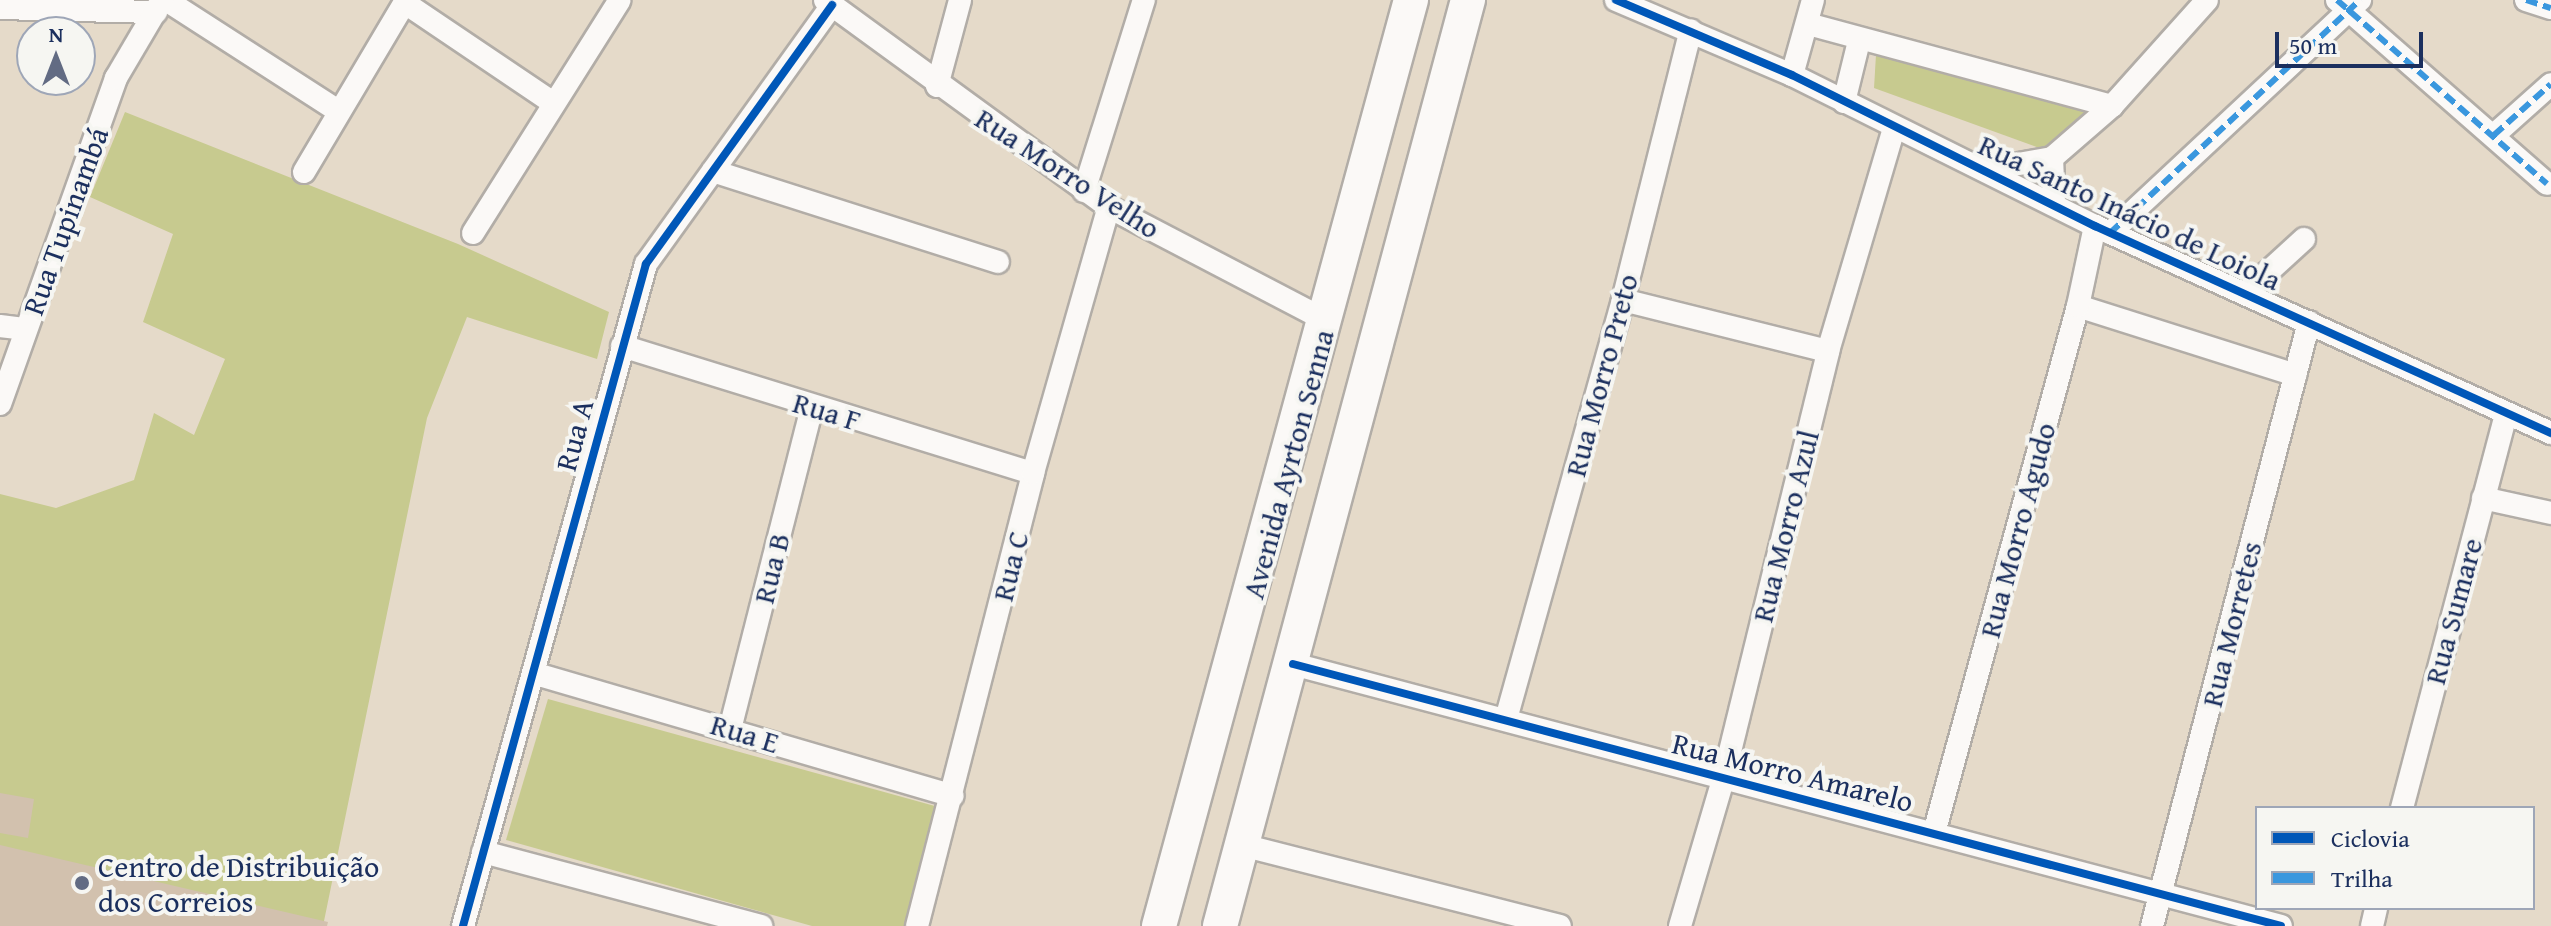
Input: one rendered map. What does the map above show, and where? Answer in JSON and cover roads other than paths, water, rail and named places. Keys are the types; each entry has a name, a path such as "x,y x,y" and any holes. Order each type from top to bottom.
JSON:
{"main road":[{"name":"Avenida Ayrton Senna","path":"1159,926 1327,321 1411,0"},
{"name":"Avenida Ayrton Senna","path":"1220,926 1293,664 1468,0"}],"street":[{"path":"473,233 620,0"},
{"path":"937,86 960,0"},
{"path":"1084,191 1144,0"},
{"name":"Rua Santo Inácio de Loiola","path":"1616,0 1792,75 1894,128 2054,202 2102,229 2551,433"},
{"path":"1792,75 1813,0"},
{"path":"1983,170 2052,158 2112,106 2207,0"},
{"path":"2526,0 2551,8"},
{"path":"304,172 337,110 406,1 553,103"},
{"name":"Rua Morro Velho","path":"828,3 937,86 1109,207 1327,321"},
{"name":"Rua A","path":"463,926 536,674 646,264 828,3"},
{"path":"0,8 49,13 161,4 337,110"},
{"name":"Rua Tupinambá","path":"0,404 24,329 116,78 161,4"},
{"path":"2102,229 2349,4 2547,184"},
{"path":"1808,24 1859,41 2112,106"},
{"name":"Rua Morro Preto","path":"1506,719 1623,300 1691,30"},
{"path":"1844,102 1859,41"},
{"path":"2494,135 2551,84"},
{"name":"Rua Morro Azul","path":"1680,926 1723,780 1828,351 1894,128"},
{"path":"2052,158 2054,202"},
{"path":"713,171 998,262"},
{"name":"Rua C","path":"917,926 1033,473 1109,207"},
{"name":"Rua Morro Agudo","path":"1934,833 2078,306 2102,229"},
{"path":"2245,293 2304,239"},
{"path":"1623,300 1828,351"},
{"path":"2078,306 2295,375"},
{"name":"Rua Morretes","path":"2152,926 2309,322"},
{"path":"0,326 24,329"},
{"name":"Rua F","path":"622,346 1033,473"},
{"name":"Rua B","path":"730,729 812,407"},
{"name":"Rua Sumare","path":"2403,806 2506,414"},
{"path":"2483,498 2551,513"},
{"name":"Rua Morro Amarelo","path":"1293,664 2281,926"},
{"name":"Rua E","path":"536,674 952,796"},
{"path":"1242,845 1560,926"},
{"path":"483,852 678,915 761,926"}],"place":[{"name":"Centro de Distribuição dos Correios","path":"82,883"}]}
